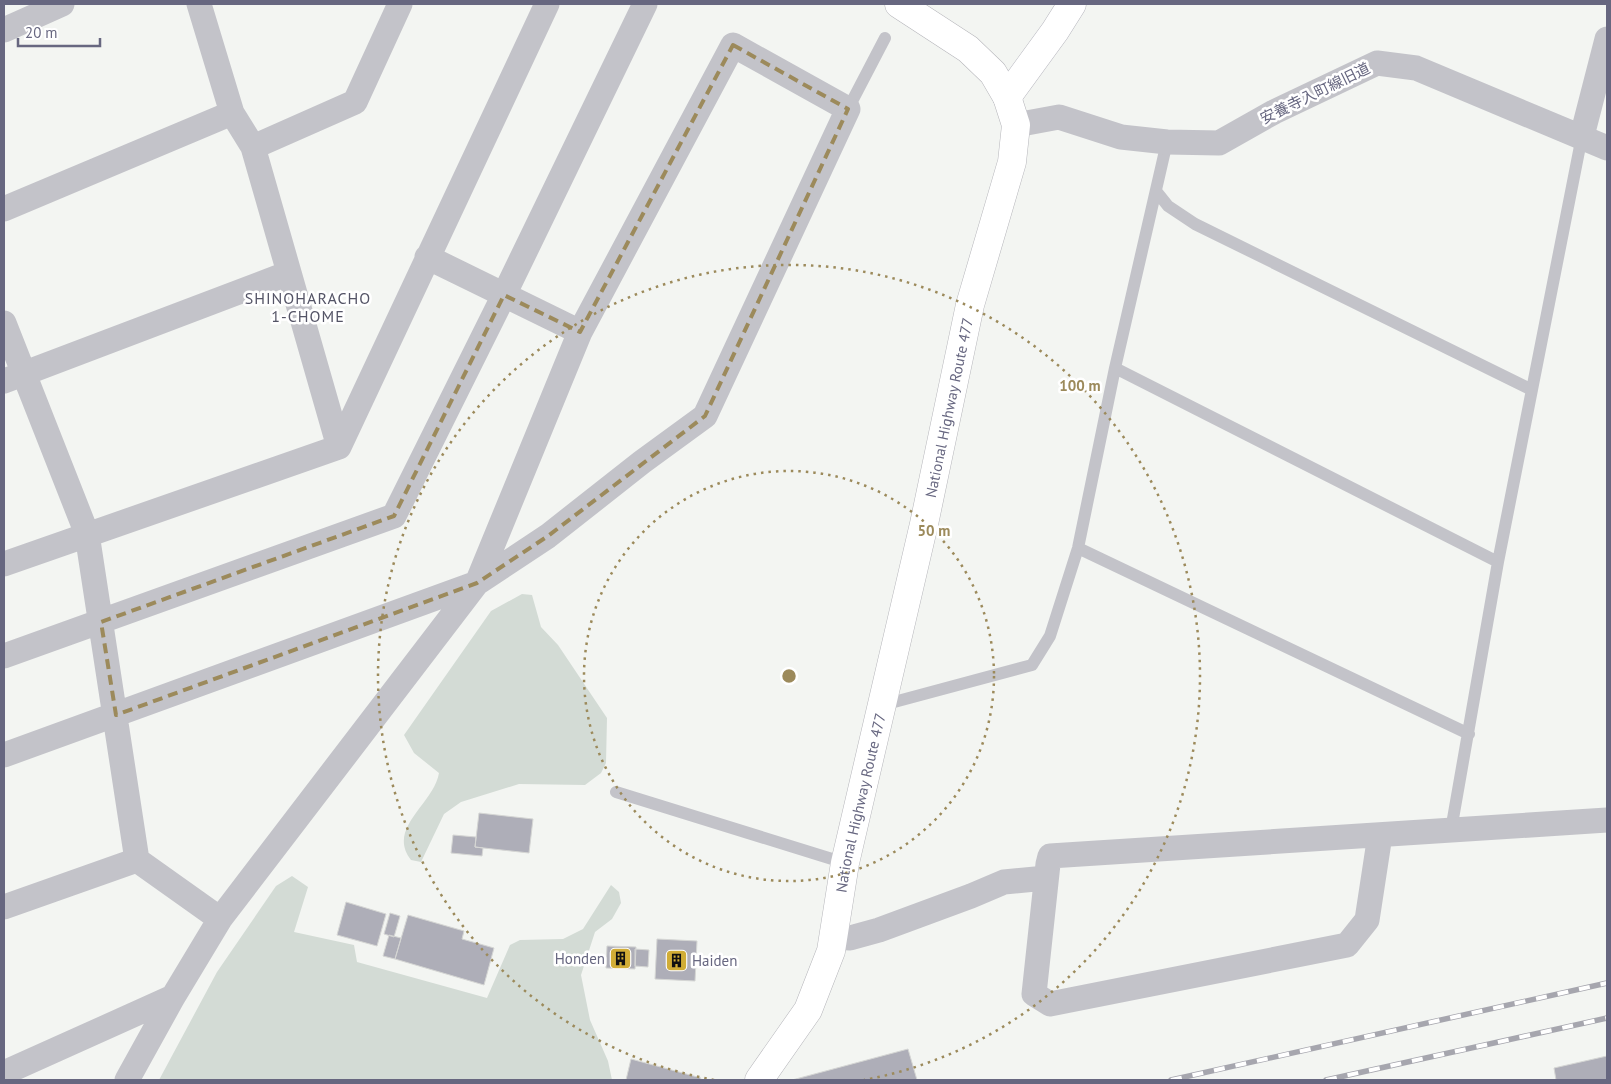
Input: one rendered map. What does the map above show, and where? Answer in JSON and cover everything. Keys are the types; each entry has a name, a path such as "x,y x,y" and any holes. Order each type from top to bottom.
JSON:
{"main road":[{"name":"National Highway Route 477","path":"758,1080 808,1010 831,951 846,863 924,524 970,304 1012,162 1016,125 1007,97 993,73 968,49 899,4"},
{"path":"1007,97 1055,31 1072,4"}],"street":[{"path":"4,30 62,4"},
{"path":"199,4 232,113 253,147 339,447"},
{"path":"253,147 355,102 400,4"},
{"path":"4,564 339,447 547,4"},
{"path":"4,656 394,516 645,4"},
{"path":"1582,136 1607,39"},
{"path":"4,755 477,582 548,536 705,416 848,109 733,44 580,332 477,582 220,919 173,997 127,1080"},
{"name":"安養寺入町線旧道","path":"1016,125 1059,117 1121,137 1167,142 1219,143 1274,112 1377,63 1416,68 1607,148"},
{"path":"4,209 232,113"},
{"path":"427,258 580,332"},
{"path":"14,377 289,273"},
{"path":"4,323 14,377 88,534 137,860 220,919"},
{"path":"1380,835 1367,920 1347,945 1050,1004 1034,994 1050,856 1607,820"},
{"path":"4,907 137,860"},
{"path":"833,937 850,938 879,930 1004,882 1046,878"},
{"path":"4,1072 173,997"}],"lane":[{"path":"848,109 885,38"},
{"path":"1451,830 1498,562 1582,136"},
{"path":"883,705 1032,665 1050,636 1078,548 1115,368 1167,142"},
{"path":"1156,191 1168,206 1194,224 1532,390"},
{"path":"1115,368 1498,562"},
{"path":"1078,548 1469,734"},
{"path":"616,792 846,863"}],"highlighted area":[{"path":"733,45 848,109 705,416 548,536 477,583 116,715 101,622 394,516 504,295 580,332"}],"shaded area":[{"path":"522,594 532,595 541,627 558,645 607,718 606,763 601,773 585,785 519,784 461,802 444,814 421,862 411,860 405,848 404,837 414,816 429,795 439,773 414,753 404,735 491,611"},
{"path":"292,876 308,887 294,932 354,945 357,962 487,998 510,945 520,940 563,939 583,929 611,885 619,892 621,903 612,919 595,932 581,975 590,1020 608,1061 612,1080 159,1080 217,972 276,886"}],"building":[{"path":"479,813 533,819 529,853 475,847"},
{"path":"453,835 476,837 475,847 483,848 482,856 451,853"},
{"path":"346,902 386,914 377,946 337,935"},
{"path":"390,913 400,916 394,937 384,934"},
{"path":"408,915 464,931 462,939 494,948 484,985 395,959"},
{"path":"389,935 401,938 395,959 383,956"},
{"name":"Haiden","path":"657,939 697,941 695,981 655,979"},
{"name":"Honden","path":"607,946 636,947 635,969 606,968"},
{"path":"635,949 649,950 648,967 635,966"},
{"path":"908,1049 917,1080 792,1080"},
{"path":"1607,1056 1607,1080 1556,1080 1554,1068"},
{"path":"631,1059 701,1078 700,1080 626,1080"}],"railway":[{"path":"1171,1080 1607,983"},
{"path":"1326,1080 1607,1018"}],"place":[{"name":"Honden","path":"621,958"},
{"name":"Haiden","path":"676,960"}],"district":[{"name":"SHINOHARACHO 1-CHOME","path":"308,307"}]}
